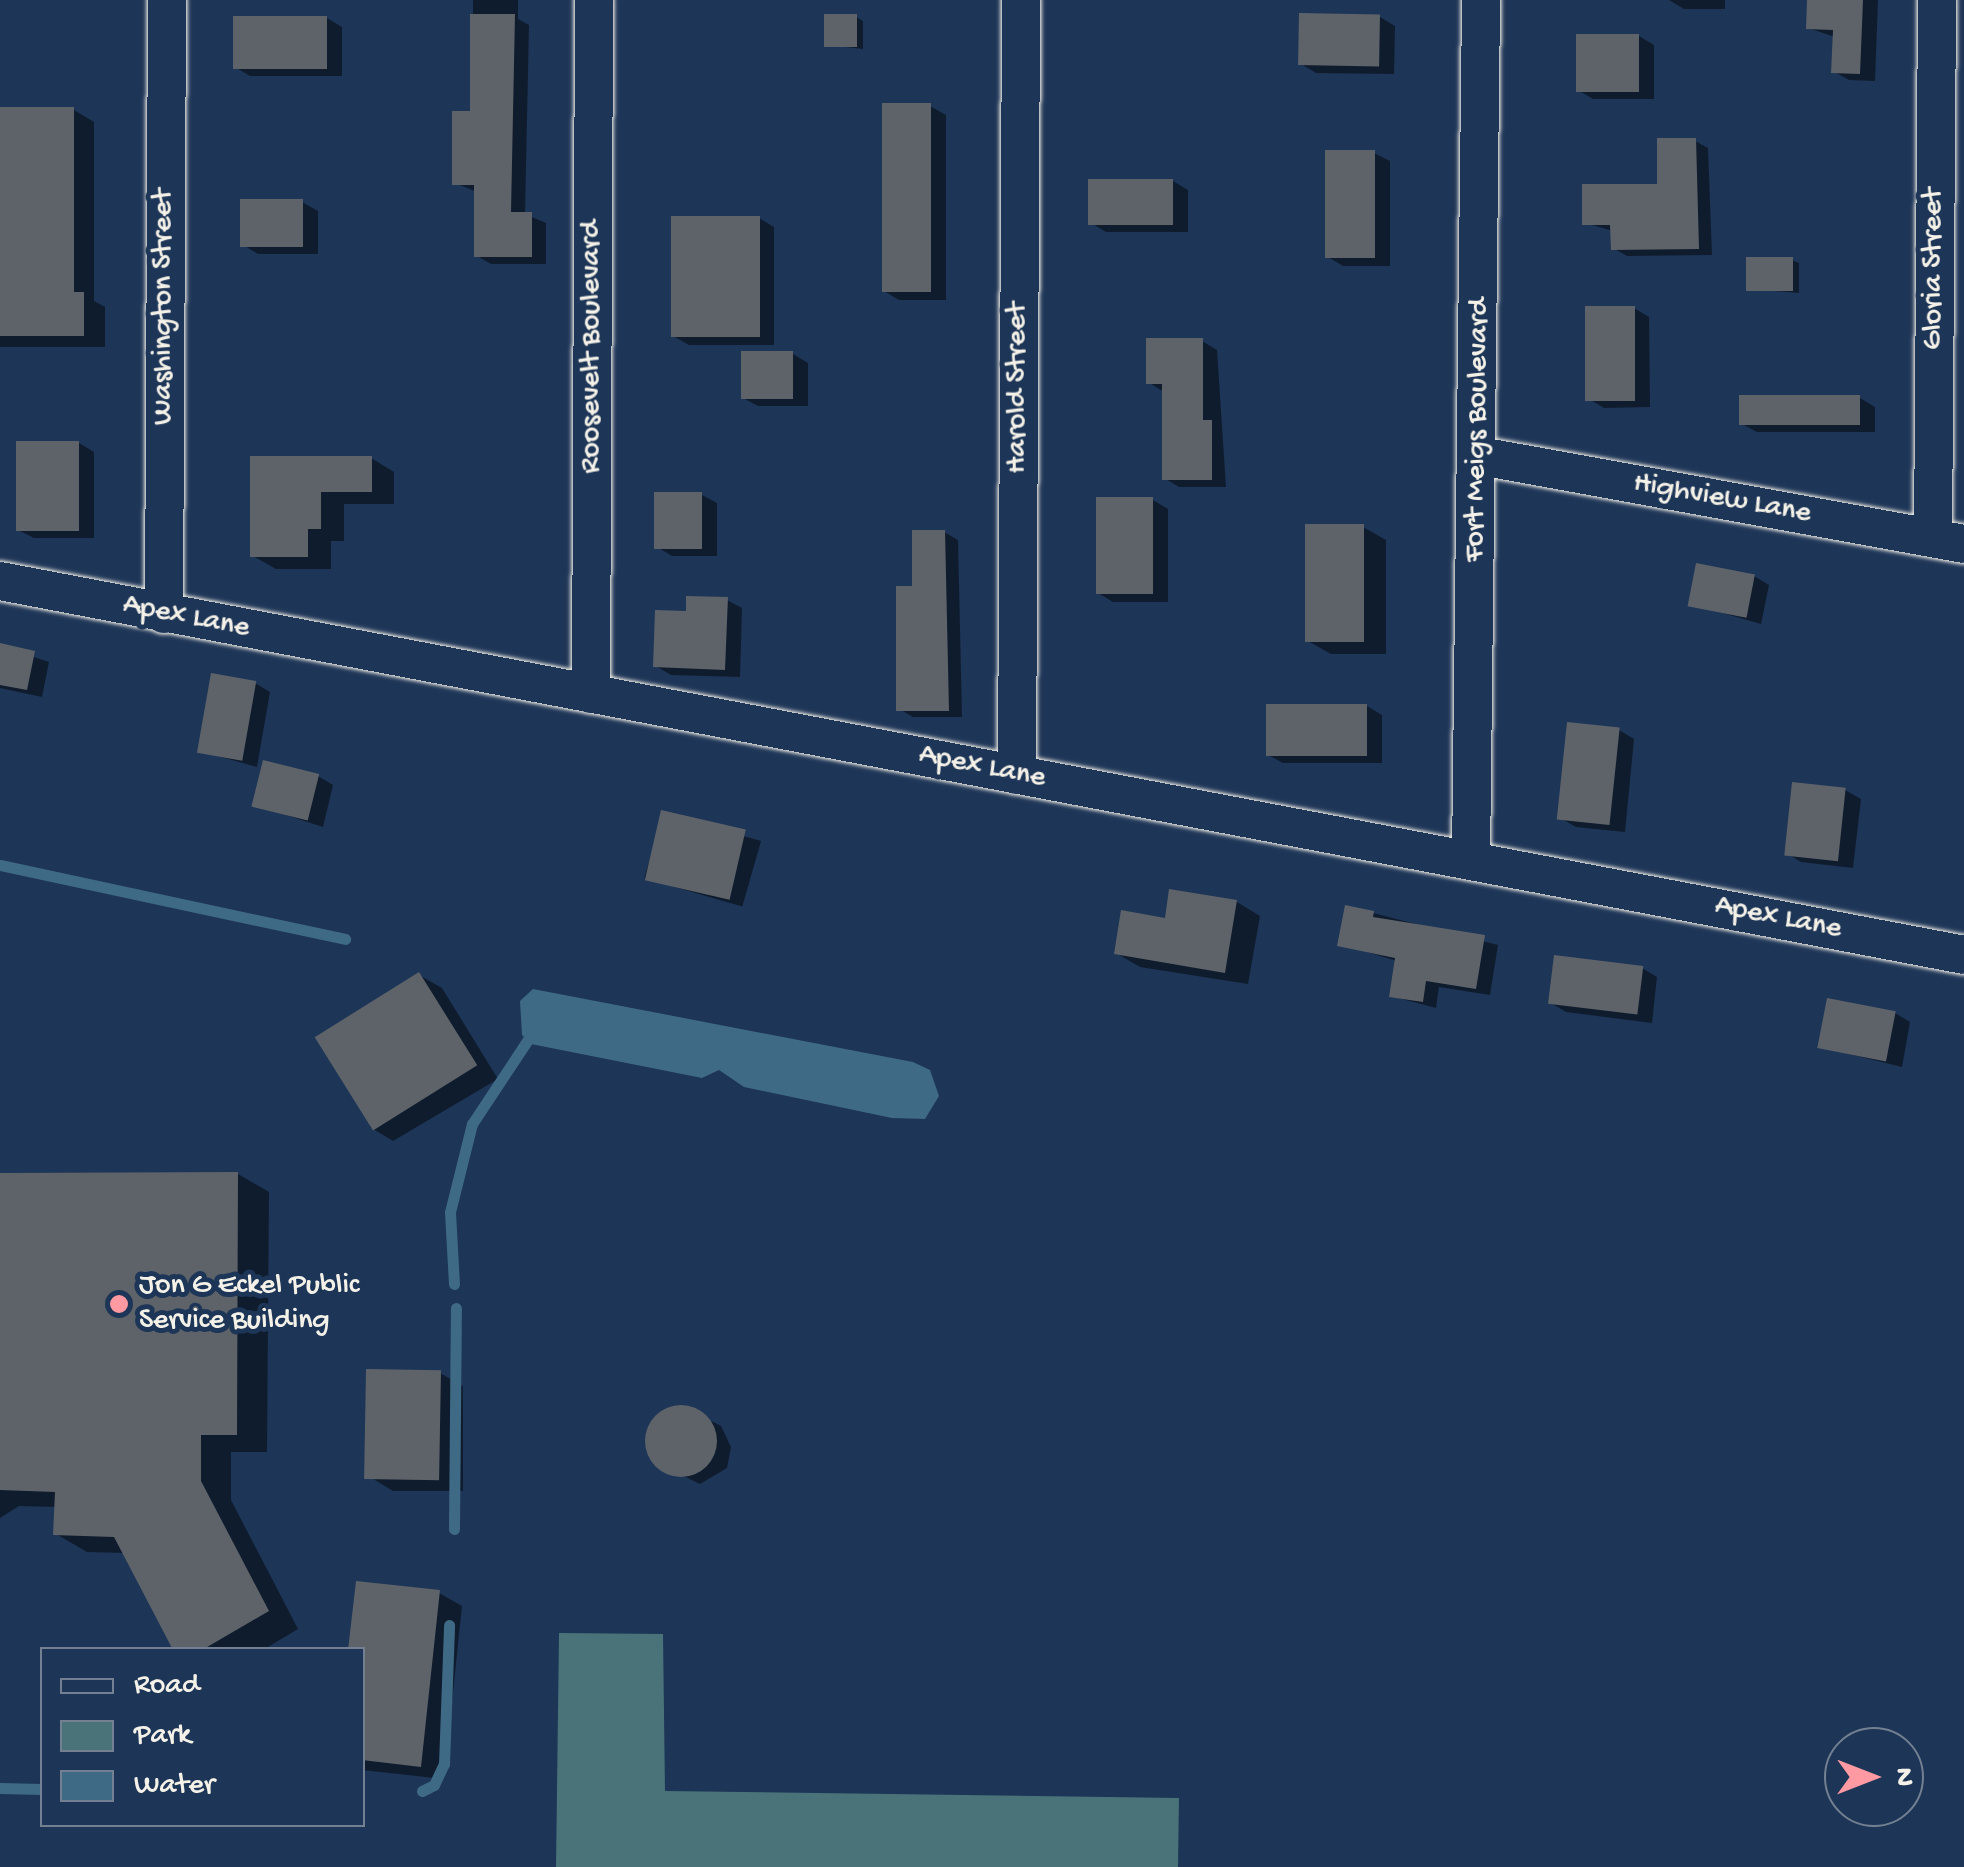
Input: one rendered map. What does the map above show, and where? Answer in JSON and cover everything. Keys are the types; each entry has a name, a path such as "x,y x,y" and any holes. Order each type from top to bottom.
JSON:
{"street":[{"name":"Washington Street","path":"164,614 167,0"},
{"name":"Roosevelt Boulevard","path":"592,694 594,0"},
{"name":"Harold Street","path":"1017,775 1021,0"},
{"name":"Fort Meigs Boulevard","path":"1471,860 1480,456 1481,0"},
{"name":"Gloria Street","path":"1938,0 1949,541"},
{"name":"Highview Lane","path":"1480,456 1949,541"},
{"name":"Apex Lane","path":"0,581 1964,955"}],"green space":[{"path":"559,1633 663,1634 665,1791 1179,1798 1178,1867 556,1867"}],"water":[{"path":"533,989 913,1062 930,1070 939,1096 925,1119 892,1118 744,1087 719,1070 702,1078 531,1044 522,1035 520,1001"}],"building":[{"path":"1807,0 1863,0 1860,74 1831,73 1833,30 1806,29"},
{"path":"1299,13 1380,14 1379,66 1298,65"},
{"path":"470,14 515,14 511,212 532,212 532,257 474,257 474,185 452,185 452,111 470,111"},
{"path":"824,14 857,14 857,47 824,47"},
{"path":"233,16 327,16 327,69 233,69"},
{"path":"1576,34 1639,34 1639,92 1576,92"},
{"path":"882,103 931,103 931,292 882,292"},
{"path":"0,107 74,107 74,292 84,292 84,336 0,336"},
{"path":"1657,138 1696,138 1699,249 1611,250 1610,225 1582,225 1582,184 1657,184"},
{"path":"1325,150 1375,150 1375,258 1325,258"},
{"path":"1088,179 1173,179 1173,225 1088,225"},
{"path":"240,199 303,199 303,247 240,247"},
{"path":"671,216 760,216 760,337 671,337"},
{"path":"1746,257 1793,257 1793,291 1746,291"},
{"path":"1585,306 1635,306 1635,401 1585,401"},
{"path":"1146,338 1203,338 1203,420 1212,420 1212,480 1162,480 1162,384 1146,384"},
{"path":"741,351 793,351 793,399 741,399"},
{"path":"1739,395 1860,395 1860,425 1739,425"},
{"path":"16,441 79,441 79,531 16,531"},
{"path":"250,456 372,456 372,492 321,492 321,529 308,529 308,557 250,557"},
{"path":"654,492 702,492 702,549 654,549"},
{"path":"1096,497 1153,497 1153,594 1096,594"},
{"path":"1305,524 1364,524 1364,642 1305,642"},
{"path":"912,530 945,530 949,711 896,711 896,586 912,586"},
{"path":"1696,563 1755,574 1747,618 1688,606"},
{"path":"686,596 728,597 725,670 653,667 655,610 686,611"},
{"path":"0,643 35,651 27,690 0,685"},
{"path":"211,673 256,681 242,761 197,753"},
{"path":"1266,704 1367,704 1367,756 1266,756"},
{"path":"1567,722 1620,728 1609,825 1557,819"},
{"path":"263,760 319,774 308,821 251,807"},
{"path":"1792,782 1846,788 1838,861 1784,856"},
{"path":"661,810 746,830 730,900 645,880"},
{"path":"1169,889 1237,900 1225,973 1114,954 1121,910 1165,918"},
{"path":"1345,905 1374,911 1373,917 1485,935 1476,989 1426,981 1423,1002 1389,997 1395,958 1337,946"},
{"path":"1554,955 1643,966 1637,1015 1548,1004"},
{"path":"419,972 477,1065 373,1130 315,1037"},
{"path":"1827,998 1896,1011 1886,1061 1817,1048"},
{"name":"Jon G Eckel Public Service Building","path":"238,1172 237,1435 201,1435 201,1481 269,1611 207,1647 171,1647 114,1537 53,1535 55,1492 0,1490 0,1173"},
{"path":"366,1369 441,1370 439,1480 364,1479"},
{"path":"681,1405 706,1416 717,1441 706,1466 681,1477 656,1466 645,1441 656,1416"},
{"path":"356,1581 440,1590 421,1767 365,1760 365,1647 348,1647"}],"waterway":[{"path":"0,865 345,939"},
{"path":"454,1284 450,1212 472,1124 527,1041"},
{"path":"454,1529 456,1308"},
{"path":"422,1791 434,1785 444,1764 449,1625"},
{"path":"0,1788 40,1789"}],"place":[{"name":"Jon G Eckel Public Service Building","path":"119,1304"}]}
